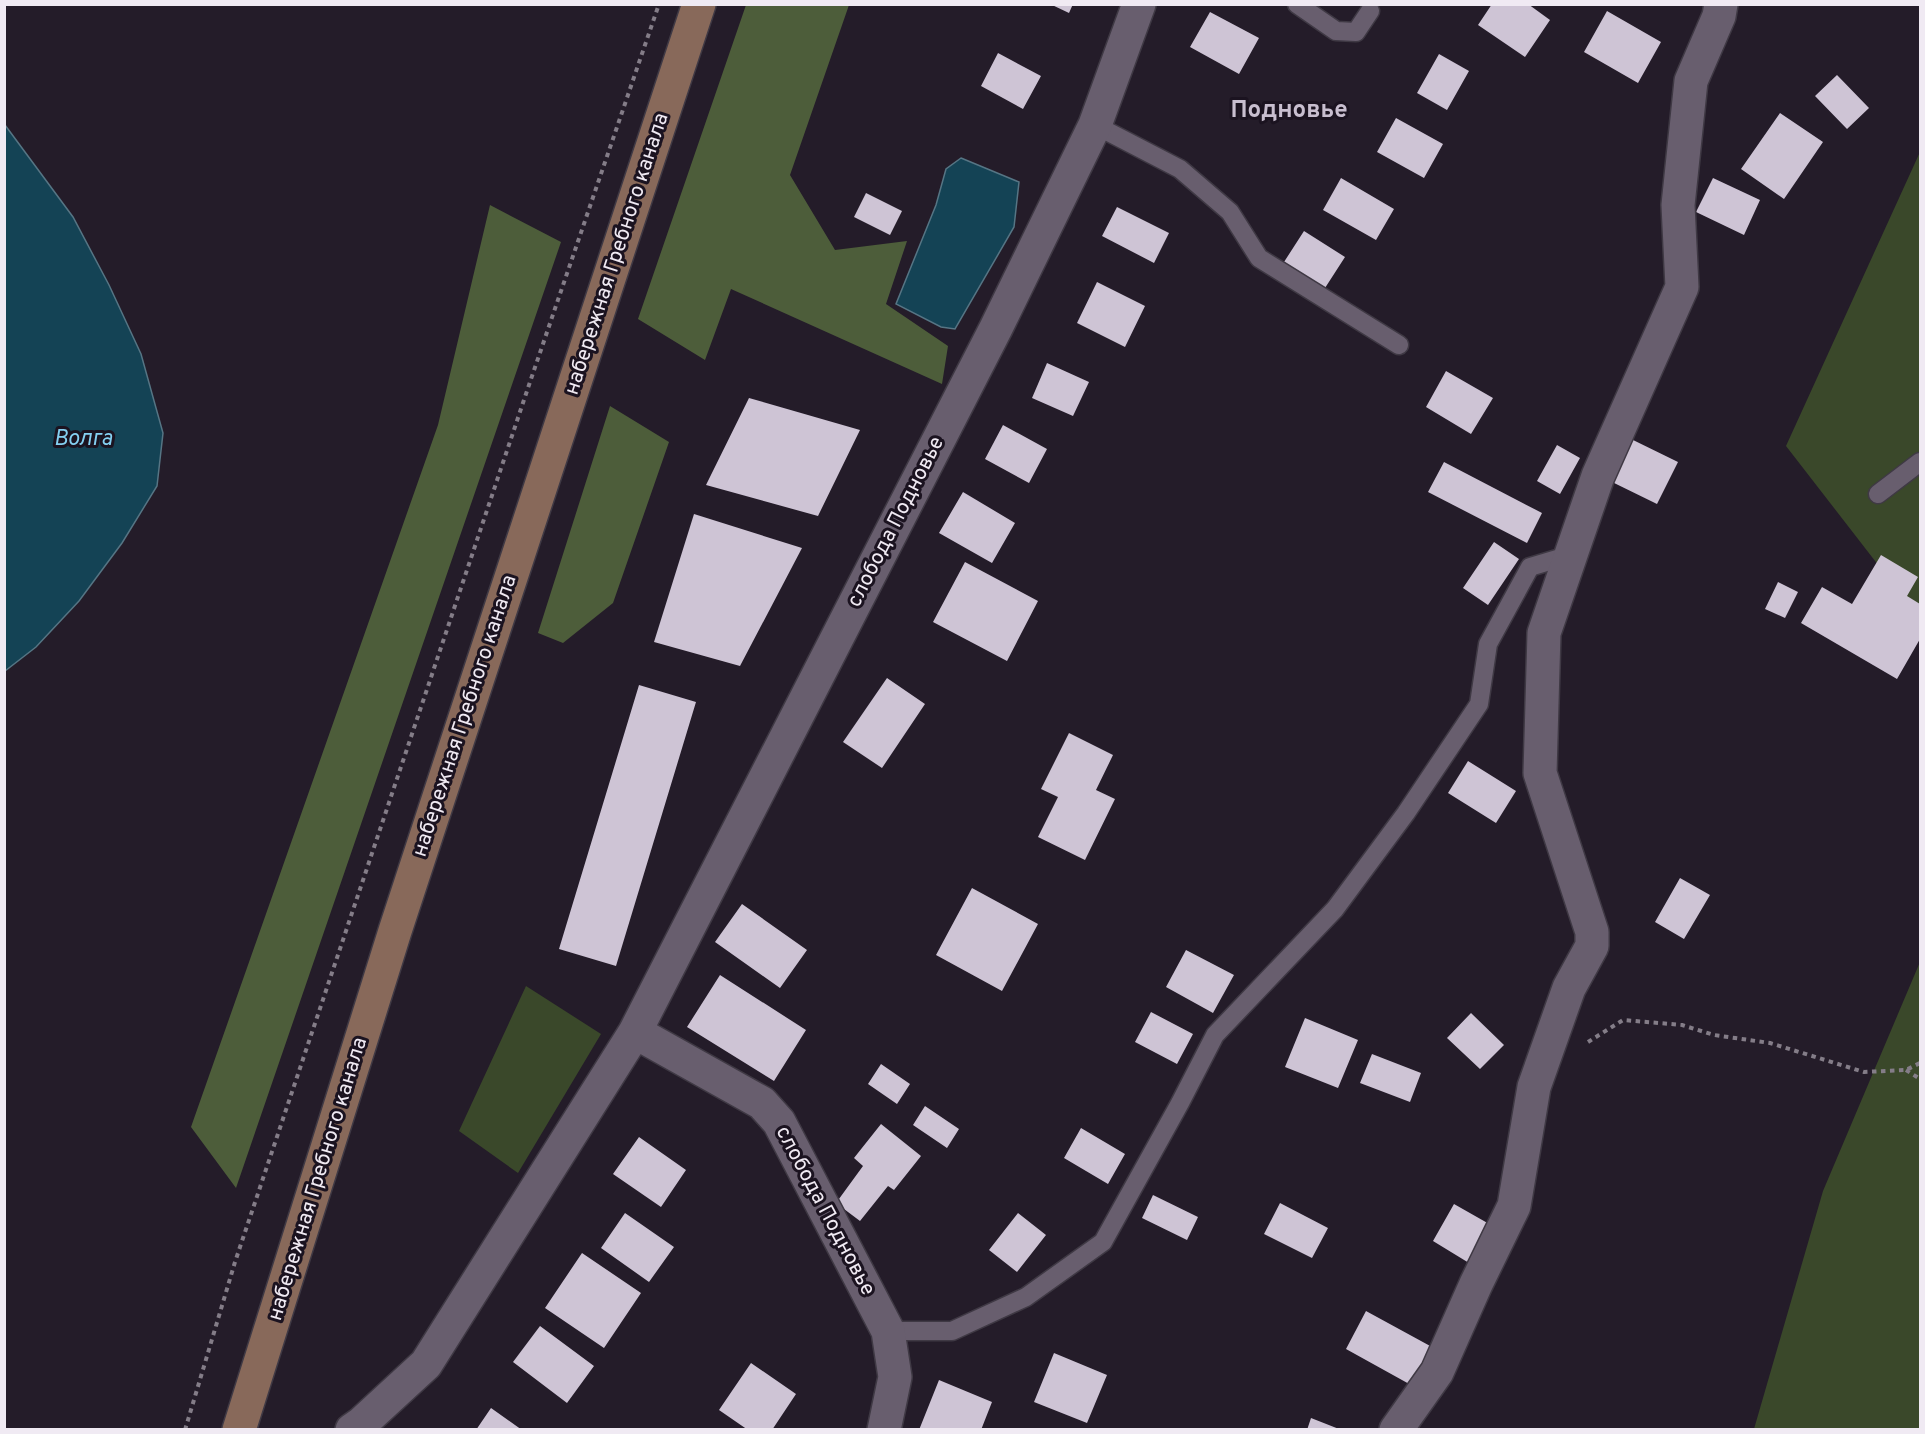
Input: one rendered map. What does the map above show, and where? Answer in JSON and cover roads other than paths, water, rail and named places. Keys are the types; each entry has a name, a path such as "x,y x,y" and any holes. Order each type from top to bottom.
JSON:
{"street":[{"name":"набережная Гребного канала","path":"239,1430 395,931 699,4"},
{"name":"слобода Подновье","path":"352,1430 426,1364 635,1032 996,328 1095,125 1139,4"},
{"path":"1396,1430 1437,1372 1514,1206 1534,1087 1569,988 1592,946 1592,932 1540,773 1544,633 1598,476 1682,287 1678,205 1691,81 1719,16 1721,4"},
{"name":"слобода Подновье","path":"635,1032 762,1103 779,1122 888,1331 895,1377 884,1430"}],"lane":[{"path":"1297,4 1336,31 1356,32 1370,11"},
{"path":"1095,125 1180,169 1230,212 1259,258 1399,345"},
{"path":"1878,494 1920,462"},
{"path":"888,1331 952,1331 1026,1297 1103,1242 1215,1035 1335,909 1406,813 1479,704 1488,644 1530,567 1570,555"}],"water":[{"name":"Волга","path":"5,125 73,217 109,285 141,354 163,433 157,486 122,543 79,601 36,647 5,671"},
{"path":"961,158 1019,182 1014,227 955,329 941,327 896,304 936,205 946,169"}],"district":[{"name":"Подновье","path":"1289,111"}]}
